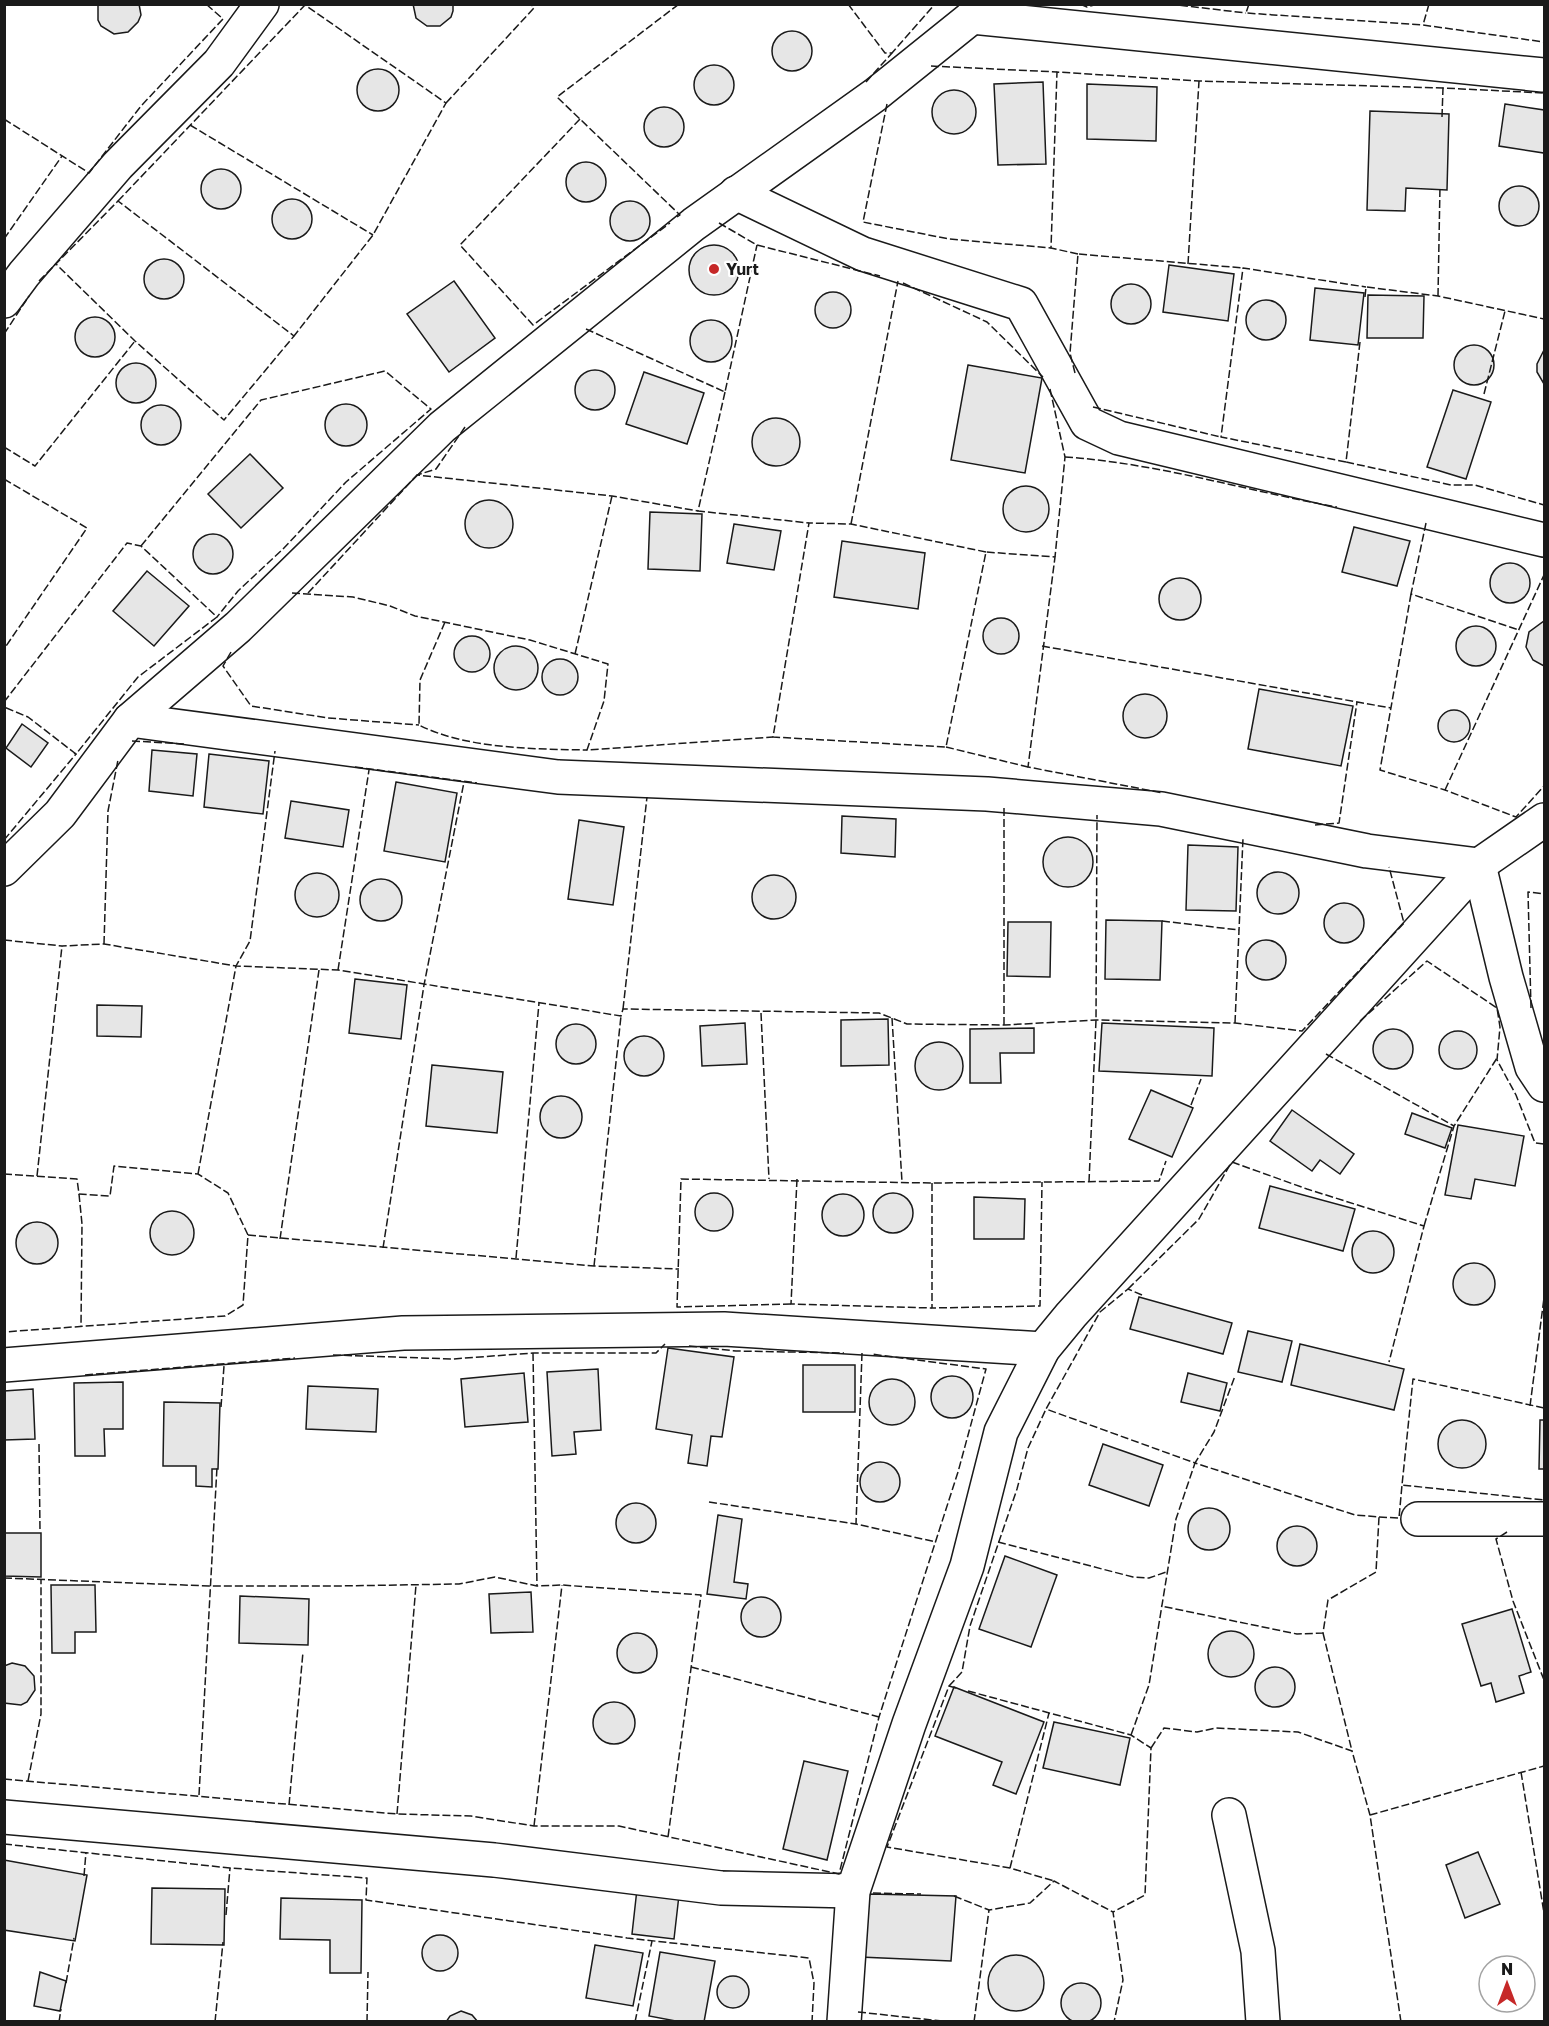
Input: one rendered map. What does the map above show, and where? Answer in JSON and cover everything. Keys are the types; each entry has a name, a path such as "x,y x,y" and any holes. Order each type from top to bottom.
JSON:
{"street":[{"path":"4,301 24,274 118,165 219,63 262,4"},
{"path":"4,869 60,814 130,720 238,627 442,427 736,193 875,95 977,11 1543,75"},
{"path":"736,193 863,254 1021,304 1087,423 1119,438 1545,540"},
{"path":"130,720 558,777 987,794 1161,809 1367,851 1479,865"},
{"path":"844,2022 852,1892 909,1724 967,1566 1001,1432 1043,1349 1071,1315 1479,865 1545,820"},
{"path":"1479,865 1506,977 1532,1067 1545,1085"},
{"path":"4,1365 403,1333 724,1329 1043,1349"},
{"path":"1418,1519 1545,1519"},
{"path":"1229,1815 1258,1951 1263,2022"},
{"path":"4,1817 494,1860 721,1888 852,1892"}],"building":[{"path":"98,4 139,4 141,15 138,22 128,32 114,34 101,26 98,20"},
{"path":"413,4 453,4 453,11 451,17 440,26 427,26 416,18"},
{"path":"792,31 806,37 812,51 806,65 792,71 778,65 772,51 778,37"},
{"path":"714,65 728,71 734,85 728,99 714,105 700,99 694,85 700,71"},
{"path":"378,69 393,75 399,90 393,105 378,111 363,105 357,90 363,75"},
{"path":"1043,82 1046,164 998,165 994,84"},
{"path":"1087,84 1157,87 1156,141 1087,139"},
{"path":"954,90 970,96 976,112 970,128 954,134 938,128 932,112 938,96"},
{"path":"1505,104 1544,110 1544,153 1499,146"},
{"path":"664,107 678,113 684,127 678,141 664,147 650,141 644,127 650,113"},
{"path":"1370,111 1449,114 1447,190 1406,188 1405,211 1367,210"},
{"path":"586,162 600,168 606,182 600,196 586,202 572,196 566,182 572,168"},
{"path":"221,169 235,175 241,189 235,203 221,209 207,203 201,189 207,175"},
{"path":"1519,186 1527,187 1533,192 1538,198 1538,214 1533,220 1527,225 1519,226 1511,225 1505,220 1500,214 1499,206 1500,198 1505,192 1511,187"},
{"path":"292,199 306,205 312,219 306,233 292,239 278,233 272,219 278,205"},
{"path":"630,201 644,207 650,221 644,235 630,241 616,235 610,221 616,207"},
{"name":"Yurt","path":"714,245 728,249 735,256 739,270 735,284 728,291 714,295 700,291 693,284 689,270 693,256 700,249"},
{"path":"164,259 178,265 184,279 178,293 164,299 150,293 144,279 150,265"},
{"path":"1169,265 1234,274 1228,321 1163,312"},
{"path":"454,281 495,338 449,372 407,314"},
{"path":"1131,284 1145,290 1151,304 1145,318 1131,324 1117,318 1111,304 1117,290"},
{"path":"1315,288 1364,293 1358,345 1310,340"},
{"path":"833,292 846,297 851,310 846,323 833,328 820,323 815,310 820,297"},
{"path":"1368,295 1424,296 1423,338 1367,338"},
{"path":"1266,300 1280,306 1286,320 1280,334 1266,340 1252,334 1246,320 1252,306"},
{"path":"95,317 109,323 115,337 109,351 95,357 81,351 75,337 81,323"},
{"name":"Yurt","path":"711,320 726,326 732,341 726,356 711,362 696,356 690,341 696,326"},
{"path":"1474,345 1488,351 1494,365 1488,379 1474,385 1460,379 1454,365 1460,351"},
{"path":"1544,350 1544,384 1537,372 1537,364"},
{"path":"136,363 150,369 156,383 150,397 136,403 122,397 116,383 122,369"},
{"path":"968,365 1042,378 1025,473 951,460"},
{"path":"595,370 603,371 609,376 614,382 614,398 609,404 603,409 595,410 587,409 581,404 576,398 575,390 576,382 581,376 587,371"},
{"path":"644,372 704,393 687,444 626,424"},
{"path":"1453,390 1491,402 1466,479 1427,467"},
{"path":"346,404 361,410 367,425 361,440 346,446 331,440 325,425 331,410"},
{"path":"161,405 175,411 181,425 175,439 161,445 147,439 141,425 147,411"},
{"path":"776,418 793,425 800,442 793,459 776,466 759,459 752,442 759,425"},
{"path":"250,454 283,488 241,528 208,494"},
{"path":"1026,486 1035,487 1042,493 1048,500 1048,518 1042,525 1035,531 1026,532 1017,531 1010,525 1004,518 1003,509 1004,500 1010,493 1017,487"},
{"path":"484,500 494,500 506,507 513,519 513,529 506,541 494,548 484,548 469,537 465,529 465,519 476,504"},
{"path":"650,512 702,514 700,571 648,569"},
{"path":"734,524 781,531 774,570 727,563"},
{"path":"1354,527 1410,541 1397,586 1342,572"},
{"path":"213,534 227,540 233,554 227,568 213,574 199,568 193,554 199,540"},
{"path":"842,541 925,553 918,609 834,597"},
{"path":"1510,563 1524,569 1530,583 1524,597 1510,603 1496,597 1490,583 1496,569"},
{"path":"147,571 189,606 154,646 113,611"},
{"path":"1180,578 1195,584 1201,599 1195,614 1180,620 1165,614 1159,599 1165,584"},
{"path":"1001,618 1014,623 1019,636 1014,649 1001,654 988,649 983,636 988,623"},
{"path":"1544,621 1544,666 1533,660 1526,647 1529,632"},
{"path":"1476,626 1484,627 1490,632 1495,638 1495,654 1490,660 1484,665 1476,666 1468,665 1462,660 1457,654 1456,646 1457,638 1462,632 1468,627"},
{"path":"472,636 485,641 490,654 485,667 472,672 459,667 454,654 459,641"},
{"path":"516,646 525,647 532,652 537,659 537,677 532,684 525,689 516,690 507,689 500,684 495,677 494,668 495,659 500,652 507,647"},
{"path":"560,659 572,665 578,677 572,689 560,695 548,689 542,677 548,665"},
{"path":"1259,689 1353,706 1341,766 1248,749"},
{"path":"1145,694 1153,695 1161,700 1166,708 1166,724 1161,732 1153,737 1145,738 1137,737 1129,732 1124,724 1123,716 1124,708 1129,700 1137,695"},
{"path":"1454,710 1465,715 1470,726 1465,737 1454,742 1443,737 1438,726 1443,715"},
{"path":"22,724 48,743 31,767 6,748"},
{"path":"152,750 197,754 193,796 149,791"},
{"path":"209,754 269,761 263,814 204,807"},
{"path":"396,782 457,793 445,862 384,851"},
{"path":"291,801 349,810 343,847 285,838"},
{"path":"842,816 896,819 895,857 841,853"},
{"path":"579,820 624,827 613,905 568,899"},
{"path":"1068,837 1077,839 1088,848 1093,862 1091,871 1082,882 1068,887 1059,885 1048,876 1043,862 1045,853 1054,842"},
{"path":"1188,845 1238,847 1236,911 1186,910"},
{"path":"1278,872 1286,873 1293,878 1298,885 1298,901 1293,908 1286,913 1278,914 1270,913 1263,908 1258,901 1257,893 1258,885 1263,878 1270,873"},
{"path":"317,873 332,880 339,895 332,910 317,917 302,910 295,895 302,880"},
{"path":"774,875 783,876 790,881 795,888 795,906 790,913 783,918 774,919 765,918 758,913 753,906 752,897 753,888 758,881 765,876"},
{"path":"381,879 396,885 402,900 396,915 381,921 366,915 360,900 366,885"},
{"path":"1344,903 1352,904 1358,909 1363,915 1363,931 1358,937 1352,942 1344,943 1336,942 1330,937 1325,931 1324,923 1325,915 1330,909 1336,904"},
{"path":"1106,920 1162,921 1160,980 1105,979"},
{"path":"1008,922 1051,922 1050,977 1007,976"},
{"path":"1266,940 1274,941 1280,946 1285,952 1285,968 1280,974 1274,979 1266,980 1258,979 1252,974 1247,968 1246,960 1247,952 1252,946 1258,941"},
{"path":"355,979 407,985 401,1039 349,1033"},
{"path":"97,1005 142,1006 141,1037 97,1036"},
{"path":"888,1019 889,1065 841,1066 841,1020"},
{"path":"745,1023 747,1064 702,1066 700,1026"},
{"path":"1102,1023 1214,1028 1212,1076 1099,1071"},
{"path":"576,1024 590,1030 596,1044 590,1058 576,1064 562,1058 556,1044 562,1030"},
{"path":"1034,1028 1034,1053 1000,1053 1001,1083 970,1083 970,1029"},
{"path":"1393,1029 1407,1035 1413,1049 1407,1063 1393,1069 1379,1063 1373,1049 1379,1035"},
{"path":"1458,1031 1472,1036 1477,1050 1472,1064 1458,1069 1444,1064 1439,1050 1444,1036"},
{"path":"644,1036 658,1042 664,1056 658,1070 644,1076 630,1070 624,1056 630,1042"},
{"path":"939,1042 956,1049 963,1066 956,1083 939,1090 922,1083 915,1066 922,1049"},
{"path":"432,1065 503,1072 497,1133 426,1126"},
{"path":"1151,1090 1193,1108 1172,1157 1129,1139"},
{"path":"561,1096 569,1097 576,1102 581,1109 581,1125 576,1132 569,1137 561,1138 553,1137 546,1132 541,1125 540,1117 541,1109 546,1102 553,1097"},
{"path":"1292,1110 1354,1154 1340,1174 1320,1160 1312,1171 1270,1141"},
{"path":"1412,1113 1452,1128 1445,1148 1405,1134"},
{"path":"1458,1125 1524,1136 1515,1186 1475,1179 1471,1199 1445,1195"},
{"path":"1270,1186 1355,1209 1343,1251 1259,1228"},
{"path":"714,1193 727,1199 733,1212 727,1225 714,1231 701,1225 695,1212 701,1199"},
{"path":"893,1193 901,1194 907,1199 912,1205 912,1221 907,1227 901,1232 893,1233 885,1232 879,1227 874,1221 873,1213 874,1205 879,1199 885,1194"},
{"path":"843,1194 851,1195 858,1200 863,1207 863,1223 858,1230 851,1235 843,1236 835,1235 828,1230 823,1223 822,1215 823,1207 828,1200 835,1195"},
{"path":"974,1197 1025,1199 1024,1239 974,1239"},
{"path":"172,1211 181,1212 188,1217 193,1224 193,1242 188,1249 181,1254 172,1255 163,1254 156,1249 151,1242 150,1233 151,1224 156,1217 163,1212"},
{"path":"37,1222 45,1223 52,1228 57,1235 57,1251 52,1258 45,1263 37,1264 29,1263 22,1258 17,1251 16,1243 17,1235 22,1228 29,1223"},
{"path":"1373,1231 1388,1237 1394,1252 1388,1267 1373,1273 1358,1267 1352,1252 1358,1237"},
{"path":"1474,1263 1482,1264 1489,1269 1494,1276 1494,1292 1489,1299 1482,1304 1474,1305 1466,1304 1459,1299 1454,1292 1453,1284 1454,1276 1459,1269 1466,1264"},
{"path":"1139,1297 1232,1323 1223,1354 1130,1329"},
{"path":"1248,1331 1292,1341 1282,1382 1238,1372"},
{"path":"1300,1344 1404,1369 1394,1410 1291,1385"},
{"path":"668,1348 734,1357 722,1437 711,1436 707,1466 688,1463 692,1435 656,1429"},
{"path":"803,1365 855,1365 855,1412 803,1412"},
{"path":"598,1369 601,1430 574,1432 576,1454 552,1456 547,1372"},
{"path":"524,1373 528,1422 465,1427 461,1379"},
{"path":"1188,1373 1227,1383 1220,1411 1181,1402"},
{"path":"952,1376 960,1377 967,1382 972,1389 972,1405 967,1412 960,1417 952,1418 944,1417 937,1412 932,1405 931,1397 932,1389 937,1382 944,1377"},
{"path":"892,1379 908,1386 915,1402 908,1418 892,1425 876,1418 869,1402 876,1386"},
{"path":"123,1382 123,1429 104,1429 105,1456 75,1456 74,1383"},
{"path":"308,1386 378,1389 376,1432 306,1429"},
{"path":"33,1389 35,1439 4,1440 4,1391"},
{"path":"164,1402 220,1403 218,1469 212,1469 212,1487 196,1486 196,1466 163,1466"},
{"path":"1457,1420 1467,1420 1479,1427 1486,1439 1486,1449 1479,1461 1467,1468 1457,1468 1442,1457 1438,1449 1438,1439 1449,1424"},
{"path":"1540,1420 1544,1420 1544,1469 1539,1469"},
{"path":"1103,1444 1163,1465 1149,1506 1089,1485"},
{"path":"880,1462 894,1468 900,1482 894,1496 880,1502 866,1496 860,1482 866,1468"},
{"path":"636,1503 650,1509 656,1523 650,1537 636,1543 622,1537 616,1523 622,1509"},
{"path":"1209,1508 1224,1514 1230,1529 1224,1544 1209,1550 1194,1544 1188,1529 1194,1514"},
{"path":"718,1515 742,1519 734,1582 748,1584 746,1599 707,1594"},
{"path":"1297,1526 1311,1532 1317,1546 1311,1560 1297,1566 1283,1560 1277,1546 1283,1532"},
{"path":"4,1533 41,1533 41,1577 4,1576"},
{"path":"1005,1556 1057,1575 1031,1647 979,1629"},
{"path":"51,1585 95,1585 96,1632 75,1632 75,1653 52,1653"},
{"path":"531,1592 533,1632 491,1633 489,1594"},
{"path":"240,1596 309,1599 308,1645 239,1643"},
{"path":"761,1597 769,1598 775,1603 780,1609 780,1625 775,1631 769,1636 761,1637 753,1636 747,1631 742,1625 741,1617 742,1609 747,1603 753,1598"},
{"path":"1512,1609 1531,1672 1519,1676 1524,1693 1496,1702 1491,1683 1481,1686 1462,1624"},
{"path":"1231,1631 1247,1638 1254,1654 1247,1670 1231,1677 1215,1670 1208,1654 1215,1638"},
{"path":"637,1633 651,1639 657,1653 651,1667 637,1673 623,1667 617,1653 623,1639"},
{"path":"12,1663 25,1666 34,1676 35,1690 27,1702 21,1705 4,1703 4,1666"},
{"path":"1275,1667 1289,1673 1295,1687 1289,1701 1275,1707 1261,1701 1255,1687 1261,1673"},
{"path":"954,1687 1044,1722 1016,1794 993,1785 1002,1762 935,1736"},
{"path":"614,1702 629,1708 635,1723 629,1738 614,1744 599,1738 593,1723 599,1708"},
{"path":"1054,1722 1130,1738 1120,1785 1043,1768"},
{"path":"804,1761 848,1771 827,1860 783,1849"},
{"path":"1478,1852 1500,1904 1465,1918 1446,1865"},
{"path":"4,1860 87,1875 75,1941 4,1930"},
{"path":"152,1888 225,1889 224,1945 151,1944"},
{"path":"637,1889 679,1895 674,1939 632,1934"},
{"path":"869,1894 956,1896 951,1961 860,1957"},
{"path":"281,1898 362,1900 361,1973 330,1973 330,1940 280,1939"},
{"path":"440,1935 452,1941 458,1953 452,1965 440,1971 428,1965 422,1953 428,1941"},
{"path":"595,1945 643,1953 633,2006 586,1998"},
{"path":"660,1952 715,1961 704,2022 681,2022 649,2016"},
{"path":"1011,1955 1021,1955 1036,1963 1042,1972 1044,1983 1042,1994 1036,2003 1021,2011 1011,2011 1000,2006 993,1999 988,1988 988,1978 993,1967 1000,1960"},
{"path":"40,1972 66,1981 60,2011 34,2006"},
{"path":"733,1976 745,1980 749,1992 745,2004 733,2008 721,2004 717,1992 721,1980"},
{"path":"1081,1983 1095,1989 1101,2003 1095,2017 1081,2023 1067,2017 1061,2003 1067,1989"},
{"path":"461,2011 472,2015 478,2022 446,2022 450,2016"}],"fence":[{"path":"4,119 89,173 141,106 223,19 206,4"},
{"path":"446,103 534,8 531,4"},
{"path":"677,217 680,215 557,97 679,4"},
{"path":"848,4 885,53 892,53 935,4"},
{"path":"1080,4 1087,7 1098,4"},
{"path":"1169,4 1246,13"},
{"path":"1249,4 1246,13 1423,25"},
{"path":"1429,4 1423,25 1544,42"},
{"path":"118,201 305,5 446,103 373,235 294,336"},
{"path":"866,82 892,53"},
{"path":"931,66 1057,72"},
{"path":"1078,254 1051,248 1057,72 1199,81 1443,88"},
{"path":"1188,264 1199,81"},
{"path":"1442,117 1443,88 1544,93"},
{"path":"887,104 863,222 949,239 1051,248"},
{"path":"580,119 460,245 533,325 670,223"},
{"path":"190,125 373,235"},
{"path":"4,239 62,156"},
{"path":"1438,296 1440,186"},
{"path":"39,281 118,201 294,336 224,420 135,341 56,264"},
{"path":"719,223 757,245 880,276"},
{"path":"586,329 725,392 757,245"},
{"path":"1075,373 1070,353 1078,254 1243,268"},
{"path":"1346,462 1221,437 1243,268 1366,287"},
{"path":"851,524 898,281"},
{"path":"903,283 987,322 1043,377"},
{"path":"1365,297 1366,287 1438,296 1544,319"},
{"path":"4,334 29,296"},
{"path":"1484,394 1505,311"},
{"path":"4,447 35,466 135,341"},
{"path":"1360,342 1346,462 1451,485 1475,485 1544,505"},
{"path":"141,546 261,400 385,371 431,409 346,482 283,549 238,591 217,617"},
{"path":"1050,389 1065,457 1055,557"},
{"path":"725,392 698,511 809,523"},
{"path":"1093,407 1221,437"},
{"path":"465,427 436,469 417,475 612,496 698,511"},
{"path":"1065,457 1168,471 1337,507"},
{"path":"308,593 417,475"},
{"path":"4,479 87,528 4,649"},
{"path":"575,654 612,496"},
{"path":"986,552 851,524 809,523 773,737 946,747 986,552 1055,557 1028,767 1163,793"},
{"path":"1426,523 1411,594 1519,630"},
{"path":"4,702 127,543 141,546 217,617 138,677 76,754 28,717 4,707"},
{"path":"1445,790 1544,575"},
{"path":"292,593 353,597 390,606 415,616 530,640 608,664 604,701 587,750 773,737"},
{"path":"1411,594 1380,770 1445,790 1516,817 1544,786"},
{"path":"445,622 420,680 419,725 438,733 479,743 523,748 587,750"},
{"path":"1042,646 1391,708"},
{"path":"231,652 223,666 251,706 328,718 419,725"},
{"path":"1315,825 1339,823 1357,702"},
{"path":"132,741 186,744"},
{"path":"946,747 1028,767"},
{"path":"198,1174 236,966 250,941 275,751"},
{"path":"4,840 76,754 74,753"},
{"path":"104,944 108,811 118,760"},
{"path":"355,767 477,783"},
{"path":"338,970 369,770"},
{"path":"383,1248 424,985 464,782"},
{"path":"623,1009 647,797"},
{"path":"1004,807 1004,1025"},
{"path":"1089,1182 1096,1020 1097,815"},
{"path":"1235,1023 1243,838"},
{"path":"4,940 62,946 104,944 236,966 338,970 621,1016 623,1009 879,1013 907,1024 1004,1025 1096,1020 1235,1023 1302,1031 1404,923 1389,867"},
{"path":"1531,1008 1528,892 1544,894"},
{"path":"1162,921 1239,930"},
{"path":"37,1176 62,946"},
{"path":"1360,1021 1427,961 1497,1008 1500,1027 1497,1060 1516,1095 1535,1143 1544,1144"},
{"path":"280,1239 319,970"},
{"path":"516,1258 539,1003"},
{"path":"761,1013 769,1179"},
{"path":"594,1266 621,1016"},
{"path":"892,1018 902,1182"},
{"path":"1326,1054 1454,1126"},
{"path":"1424,1226 1454,1126 1497,1058"},
{"path":"1191,1105 1201,1079"},
{"path":"791,1304 677,1307 681,1179 932,1183 1159,1181 1166,1161"},
{"path":"1232,1162 1307,1189 1424,1226 1389,1362"},
{"path":"1128,1289 1199,1219 1231,1163"},
{"path":"4,1174 77,1179 79,1194 110,1196 114,1166 198,1174 228,1193 248,1235 243,1305 225,1316 4,1332"},
{"path":"797,1179 791,1304 932,1308"},
{"path":"932,1183 932,1308 1040,1306 1042,1182"},
{"path":"79,1194 82,1224 81,1326"},
{"path":"248,1235 594,1266 679,1269"},
{"path":"1142,1295 1128,1289 1100,1312 1046,1409 1195,1463 1214,1432 1235,1376"},
{"path":"1530,1406 1544,1298"},
{"path":"333,1355 453,1359 533,1353 656,1353 665,1344"},
{"path":"689,1346 736,1351 844,1353"},
{"path":"533,1353 537,1586"},
{"path":"862,1353 856,1524 936,1542"},
{"path":"4,1779 397,1814 471,1816 534,1826 619,1826 839,1874 879,1717 958,1472 986,1369 871,1354"},
{"path":"85,1375 295,1358"},
{"path":"221,1407 224,1366"},
{"path":"1544,1408 1413,1379 1402,1485 1544,1500"},
{"path":"949,1686 962,1672 970,1626 1017,1489 1028,1448 1046,1409"},
{"path":"39,1444 40,1531"},
{"path":"1131,1735 1149,1685 1176,1519 1195,1463 1355,1515 1379,1517 1376,1572 1328,1600 1323,1633 1297,1634 1161,1606"},
{"path":"199,1795 217,1467"},
{"path":"1379,1517 1399,1518 1402,1485"},
{"path":"709,1502 856,1524"},
{"path":"1507,1532 1496,1539 1513,1601 1544,1680"},
{"path":"998,1542 1133,1577 1149,1578 1166,1572"},
{"path":"4,1578 209,1586 337,1586 459,1584 495,1577 537,1586 562,1585 701,1595 668,1837"},
{"path":"28,1781 41,1714 41,1580"},
{"path":"397,1814 416,1585"},
{"path":"534,1826 562,1585"},
{"path":"1323,1633 1352,1751"},
{"path":"289,1805 303,1652"},
{"path":"691,1667 879,1717"},
{"path":"956,1688 949,1686 887,1847 1010,1868 1054,1881"},
{"path":"968,1691 1131,1735 1151,1748 1145,1895 1113,1912"},
{"path":"1010,1868 1049,1713"},
{"path":"1151,1748 1164,1728 1197,1732 1216,1728 1298,1732 1352,1751 1370,1815"},
{"path":"1401,2022 1370,1815 1544,1766"},
{"path":"1521,1772 1544,1913"},
{"path":"4,1844 230,1868 367,1878 366,1900 627,1938 809,1958 814,1983 812,2022"},
{"path":"84,1876 86,1852"},
{"path":"226,1915 230,1868"},
{"path":"954,1896 989,1910 1030,1903 1054,1881 1113,1912 1123,1980 1114,2022"},
{"path":"873,1893 921,1894"},
{"path":"974,2022 989,1910"},
{"path":"66,1983 74,1938"},
{"path":"635,2022 652,1941"},
{"path":"215,2022 223,1942"},
{"path":"367,2022 368,1972"},
{"path":"59,2022 61,2009"},
{"path":"858,2012 951,2022"}],"place":[{"name":"Yurt","path":"714,269"}]}
